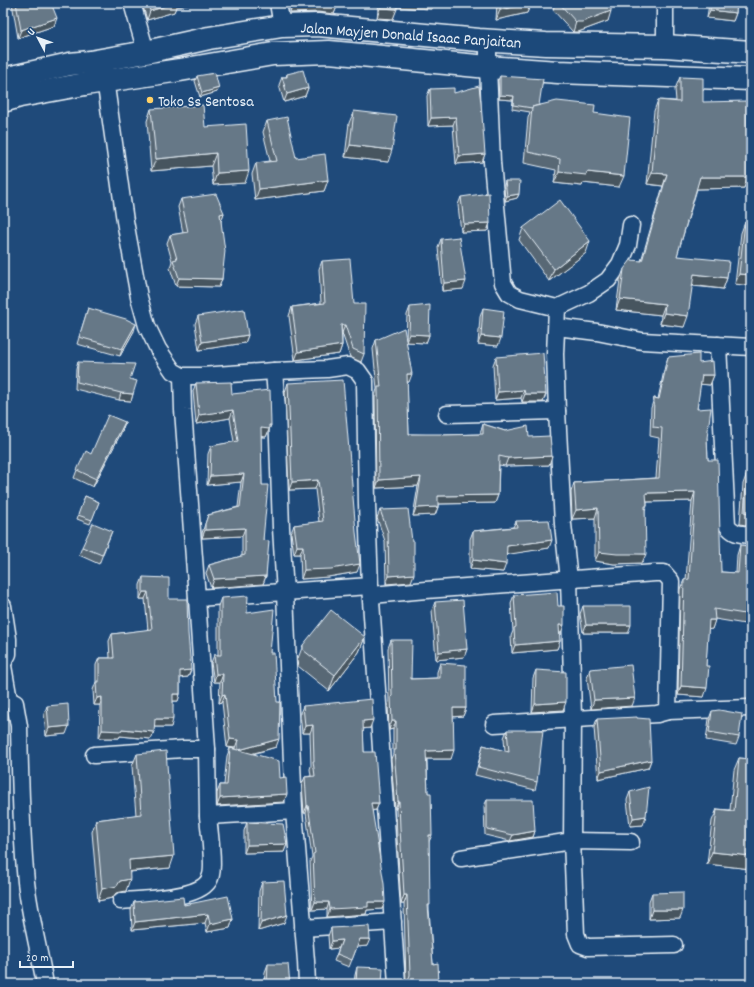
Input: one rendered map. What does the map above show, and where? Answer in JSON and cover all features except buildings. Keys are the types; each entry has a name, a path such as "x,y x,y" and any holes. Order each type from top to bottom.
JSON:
{"highway":[{"name":"Jalan Mayjen Donald Isaac Panjaitan","path":"3,79 70,64 146,52 209,38 282,26 318,25 546,44 665,46 751,52"},
{"name":"Jalan Mayjen Donald Isaac Panjaitan","path":"3,101 20,96 273,54 329,52 558,72 751,78"}],"street":[{"path":"132,3 146,52"},
{"path":"278,3 282,26"},
{"path":"665,3 665,46"},
{"path":"488,40 492,162 503,283 509,293 520,299 557,308 589,293 608,280 620,264 628,245 631,225"},
{"path":"101,60 138,297 147,326 158,349 174,371 182,376 201,376 313,370 348,366 358,371 365,381 371,591 397,984"},
{"path":"557,308 555,354 557,411 563,524 569,580 573,718 572,841 576,934 580,944 588,947 674,945"},
{"path":"557,327 596,332 642,341 751,347"},
{"path":"718,345 727,525 731,531 751,535"},
{"path":"274,371 277,409 294,811 307,984"},
{"path":"121,901 184,895 200,889 210,878 211,857 208,816 207,749 183,410 182,376"},
{"path":"447,414 557,411"},
{"path":"197,598 285,593 433,589 664,573 671,582 668,711"},
{"path":"3,606 8,639 8,654 3,664 6,699 15,703 18,726 26,882 45,984"},
{"path":"494,724 657,714 668,711 749,708"},
{"path":"94,755 183,749 207,749"},
{"path":"208,816 294,811"},
{"path":"461,858 572,841 631,842"},
{"path":"303,928 393,922"}],"place":[{"name":"Toko Ss Sentosa","path":"150,100"}]}
